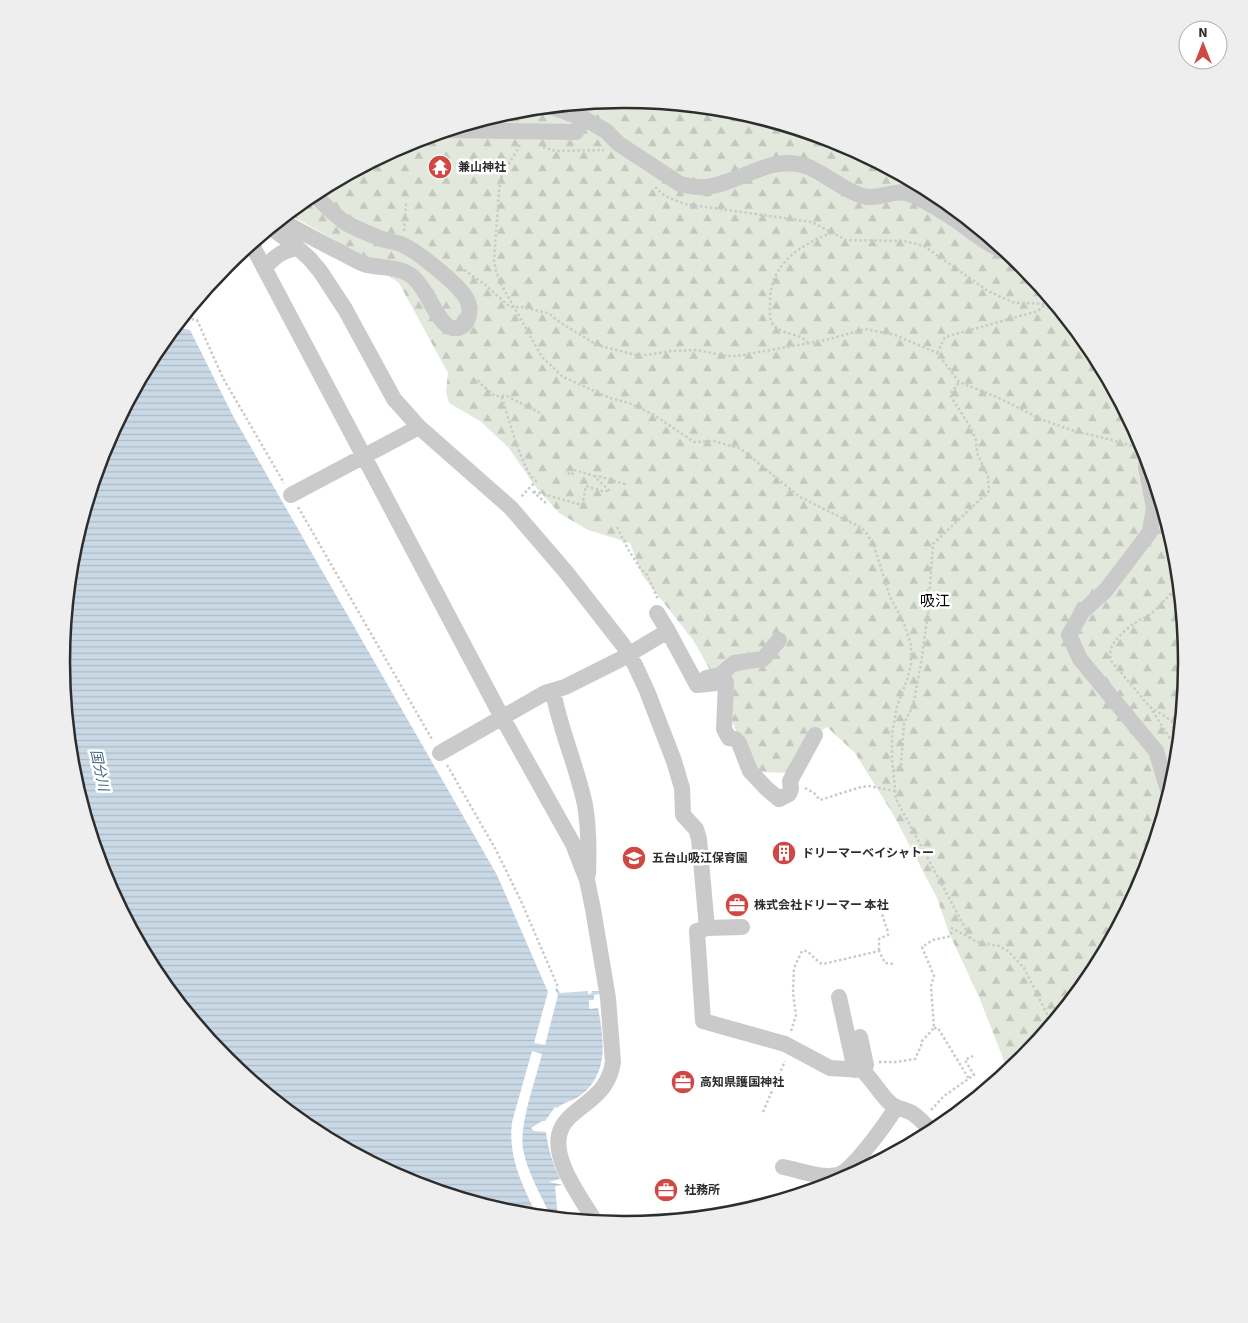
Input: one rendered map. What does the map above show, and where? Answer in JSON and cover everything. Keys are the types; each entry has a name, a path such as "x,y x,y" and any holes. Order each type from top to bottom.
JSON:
{"street":[{"path":"563,111 583,118 606,131 619,144 680,184 691,187 706,187 773,166 798,164 808,167 848,191 864,197 873,197 892,192 912,194 972,231"},
{"path":"467,131 576,132 583,118"},
{"path":"286,223 364,264 391,268 409,274 426,290 445,324 453,329 466,323 470,316 470,307 464,294 427,261 403,245 386,240 344,222 319,199"},
{"path":"276,231 298,248 320,271 338,297 394,399 419,427 510,508 581,590 629,655 647,691 674,761 682,788 683,816 696,829 699,839 707,928"},
{"path":"264,268 284,251 298,248"},
{"path":"254,249 282,306 502,717 573,844 587,880 608,998 613,1062 604,1088 567,1120 560,1132 558,1142 559,1152 568,1176 591,1214"},
{"path":"291,495 419,427"},
{"path":"1149,484 1154,508 1150,532 1106,590 1082,612 1069,635 1080,659 1156,751 1165,778"},
{"path":"658,606 668,631 697,685 726,682 724,729 729,738 735,739 739,743 750,772 766,789 779,798 789,794 791,789 790,781 815,735"},
{"path":"440,753 537,698 565,687 629,655 668,631"},
{"path":"694,680 720,675 734,663 763,659 779,640"},
{"path":"553,691 556,709 585,806 589,843 587,880"},
{"path":"742,927 707,928 698,931 703,1021 788,1046 830,1068 861,1067"},
{"path":"839,997 861,1067 888,1102 912,1113 926,1125"},
{"path":"860,1037 861,1067"},
{"path":"850,1166 890,1118 896,1107"},
{"path":"783,1167 829,1176"}],"path":[{"path":"607,150 556,151 542,147 528,132 500,179 494,261 501,284 542,358 563,377 654,415 694,442 714,441 741,450 800,497 862,528 874,546 890,597 904,623 911,645 911,664 897,706 892,733 896,799 971,939"},
{"path":"651,181 661,192 678,202 706,208 812,222 846,240 904,241 924,246 988,291 1015,303 1045,304"},
{"path":"403,245 406,203"},
{"path":"808,344 805,339 784,333 772,322 770,317 770,291 783,262 794,252 813,240 831,233"},
{"path":"460,267 484,284 510,307 522,307 548,313 597,345 640,356 671,351 697,350 731,356 808,344 864,329 895,335 937,353 959,382 999,398 1043,420 1135,447"},
{"path":"937,353 945,337 1038,312 1045,304"},
{"path":"188,319 197,320 223,378 500,859 521,901 558,987"},
{"path":"478,380 495,396 507,396 540,413"},
{"path":"893,771 901,766 904,724 913,706 921,663 928,613 933,544 989,491 988,476 977,453 976,440 971,428 950,395 959,382"},
{"path":"502,397 523,462 533,480 536,481 530,487"},
{"path":"564,472 572,475 574,470 583,474 625,483"},
{"path":"546,503 532,491 582,505 586,486 602,491 610,491 594,476"},
{"path":"617,528 640,568 647,575 658,606"},
{"path":"1172,740 1150,707 1110,658 1111,647 1136,622 1151,614 1173,591"},
{"path":"1150,707 1172,720 1173,733"},
{"path":"790,781 814,793 820,800 869,786 896,791"},
{"path":"879,905 888,932 888,935 880,939 879,950 885,963 894,964"},
{"path":"861,1067 915,1058 922,1040 934,1028 931,986 934,976 922,947 933,940 948,936 951,934 952,928 978,942 999,946 1008,951 1024,968 1047,1014 1047,1019"},
{"path":"763,1112 788,1046 796,1016 793,993 794,968 802,951 807,950 823,964 879,950"},
{"path":"934,1028 938,1028 944,1035 969,1079"},
{"path":"928,1125 944,1096 974,1075 965,1060 973,1056"}],"green space":[{"path":"624,108 696,112 767,126 802,137 869,165 901,182 932,201 989,245 1041,296 1064,324 1085,354 1121,416 1149,483 1167,553 1173,589 1177,625 1177,698 1167,770 1159,805 1149,840 1121,907 1104,939 1064,999 1041,1027 1005,1063 979,997 949,933 937,898 893,814 855,753 827,727 806,739 788,773 759,772 749,766 714,677 693,640 642,575 630,543 588,530 559,513 535,486 508,447 480,421 449,403 446,392 448,373 399,283 360,255 294,217 347,182 412,150 481,126 552,112"}],"water":[{"name":"国分川","path":"181,328 190,330 233,416 497,875 548,992 534,1043 545,1045 558,995 555,989 557,988 560,993 588,991 588,994 591,994 592,991 599,991 599,994 594,995 594,1000 589,1000 589,1009 598,1008 602,1032 602,1055 596,1077 581,1095 557,1108 555,1107 545,1121 531,1128 534,1131 546,1132 551,1156 560,1179 549,1182 563,1185 555,1186 557,1211 548,1210 531,1175 523,1149 523,1127 542,1054 532,1051 512,1122 511,1135 514,1159 533,1208 481,1197 412,1173 347,1141 287,1101 232,1053 184,999 144,938 112,874 99,840 89,805 75,734 70,662 71,625 75,589 89,518 99,483 112,449 144,384"}],"place":[{"name":"兼山神社","path":"440,167"},
{"name":"ドリーマーベイシャトー","path":"784,853"},
{"name":"五台山吸江保育園","path":"634,858"},
{"name":"株式会社ドリーマー 本社","path":"737,905"},
{"name":"高知県護国神社","path":"683,1082"},
{"name":"社務所","path":"666,1190"}],"district":[{"name":"吸江","path":"935,601"}]}
